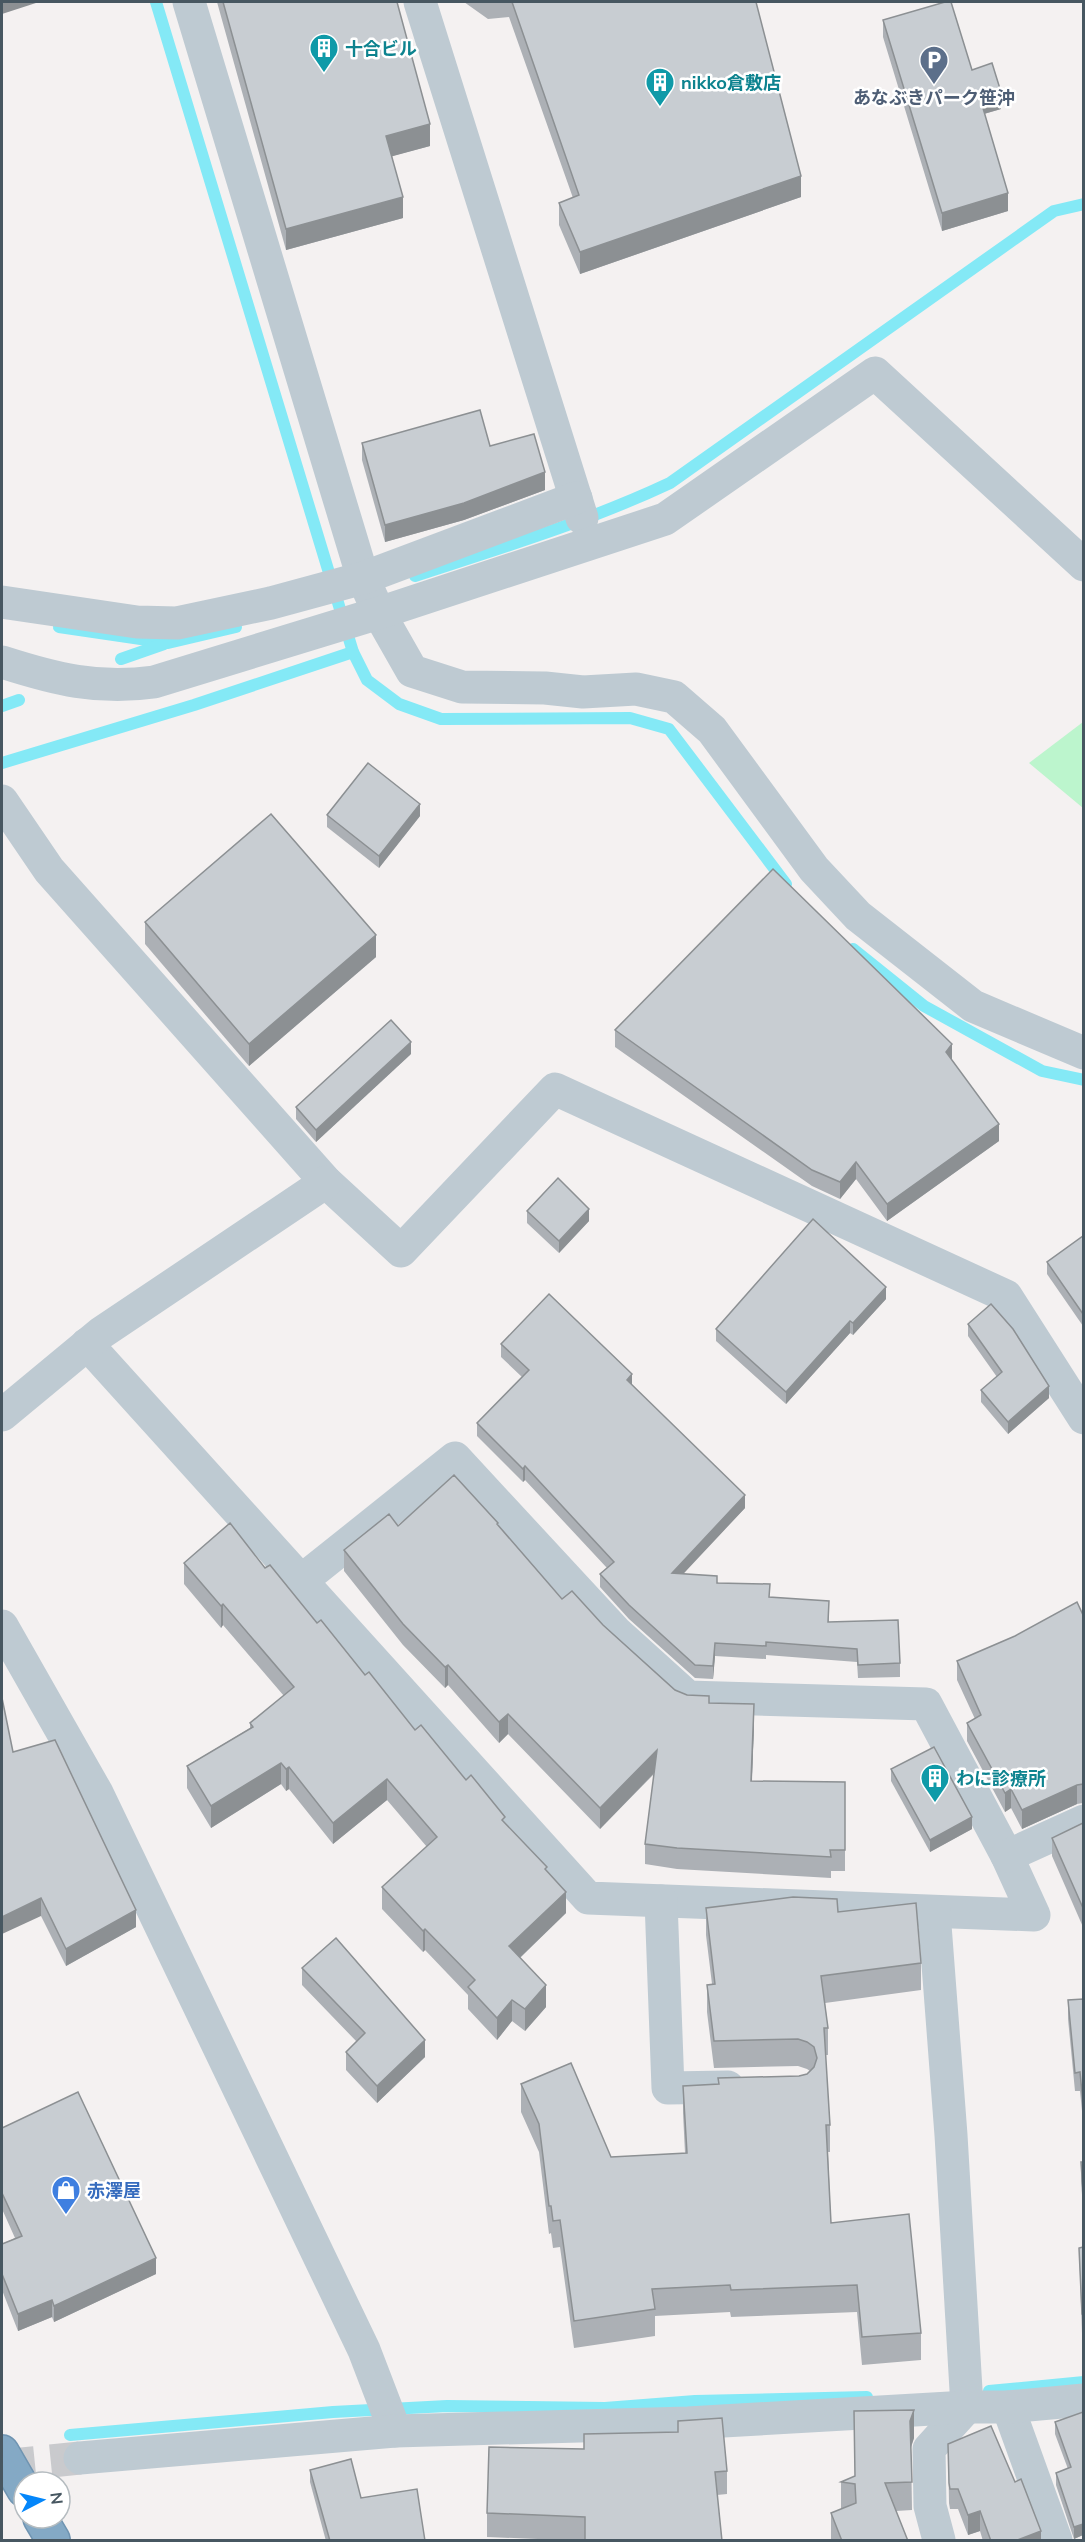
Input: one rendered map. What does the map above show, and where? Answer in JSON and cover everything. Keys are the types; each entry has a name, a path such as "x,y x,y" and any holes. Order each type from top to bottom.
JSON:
{"highway":[{"path":"2,2452 12,2470"}],"street":[{"path":"189,2 343,584 355,620 412,671 462,687 545,688 583,692 636,688 674,697 712,730 814,869 858,916 973,1006 1083,1053"},
{"path":"420,2 582,520"},
{"path":"2,662 49,677 88,684 125,686 178,676 343,584 582,520 665,519 875,373 1083,565"},
{"path":"2,602 137,622 355,620 582,520"},
{"path":"2,801 49,870 326,1182 401,1251 555,1089 1006,1296 1083,1418"},
{"path":"2,1415 87,1344 326,1182"},
{"path":"87,1344 588,1898 1034,1915 1007,1856 926,1704 688,1697 616,1632 455,1458 302,1581"},
{"path":"2,1626 97,1793 359,2339 390,2416"},
{"path":"1007,1856 1083,1821"},
{"path":"661,1900 668,2088 763,2086"},
{"path":"934,1912 951,2135 966,2396 929,2449 930,2506 939,2541"},
{"path":"80,2458 390,2416 688,2423 966,2396 1008,2407 1083,2400"},
{"path":"1008,2407 1056,2541"}],"green space":[{"path":"1083,722 1083,808 1029,763"}],"building":[{"name":"十合ビル","path":"223,2 397,2 430,124 386,136 403,197 286,229"},
{"name":"nikko倉敷店","path":"512,2 756,2 801,176 580,252 559,203 579,195"},
{"path":"951,2 972,70 992,63 1001,92 980,98 1008,193 942,213 883,20"},
{"path":"480,410 490,446 534,434 545,472 464,503 385,525 362,443"},
{"path":"368,763 420,804 379,856 327,815"},
{"path":"271,814 376,935 249,1044 145,922"},
{"path":"773,869 952,1044 946,1052 999,1124 887,1204 856,1162 840,1182 812,1170 615,1030"},
{"path":"391,1020 411,1042 316,1130 296,1107"},
{"path":"558,1178 589,1209 559,1241 527,1211"},
{"path":"813,1219 886,1287 853,1323 850,1321 786,1392 716,1329"},
{"path":"1083,1236 1083,1314 1047,1262"},
{"path":"549,1294 632,1374 627,1380 745,1495 672,1573 717,1576 717,1583 770,1584 769,1597 829,1601 828,1622 898,1620 900,1663 858,1665 857,1649 766,1642 766,1646 715,1643 713,1666 695,1665 629,1605 600,1574 614,1562 525,1466 523,1469 477,1423 529,1370 501,1344"},
{"path":"991,1304 1013,1329 1049,1386 1008,1422 981,1390 1002,1372 968,1324"},
{"path":"454,1475 562,1599 572,1591 603,1625 675,1690 687,1695 709,1696 709,1703 754,1704 751,1781 845,1782 845,1850 830,1850 831,1857 645,1844 657,1750 600,1808 508,1714 499,1722 448,1665 445,1667 403,1624 344,1550 389,1514 398,1526"},
{"path":"230,1523 265,1568 270,1565 317,1623 321,1620 365,1675 369,1672 415,1730 421,1725 466,1780 471,1775 505,1817 502,1820 547,1867 545,1869 566,1892 509,1946 546,1985 525,2009 512,2000 497,2018 468,1987 475,1980 425,1929 423,1931 382,1887 437,1837 387,1779 333,1823 289,1767 286,1769 281,1763 211,1806 187,1766 253,1727 250,1723 294,1687 223,1604 221,1606 184,1563"},
{"path":"1077,1602 1083,1615 1083,1784 1022,1810 1011,1789 1005,1793 967,1723 981,1715 957,1661 1015,1636"},
{"path":"2,1698 13,1752 55,1740 136,1910 66,1949 41,1898 2,1917"},
{"name":"わに診療所","path":"934,1747 972,1817 930,1840 891,1769"},
{"path":"1083,1823 1083,1908 1052,1838"},
{"path":"793,1897 837,1899 838,1912 916,1903 921,1963 821,1976 828,2028 824,2028 830,2125 826,2125 831,2223 909,2214 921,2333 862,2337 857,2285 731,2290 730,2285 652,2289 655,2309 574,2321 560,2220 553,2221 551,2206 549,2206 539,2124 521,2084 571,2063 611,2157 687,2153 683,2086 719,2084 718,2078 807,2074 814,2067 817,2058 814,2047 807,2042 798,2039 714,2041 707,1985 715,1984 706,1908"},
{"path":"336,1938 425,2040 377,2086 346,2052 365,2033 302,1968"},
{"path":"1083,1999 1083,2103 1080,2072 1075,2073 1068,2000"},
{"path":"78,2092 156,2258 54,2306 52,2300 18,2314 2,2274 2,2244 22,2236 2,2193 2,2128"},
{"path":"1081,2162 1083,2162 1083,2191"},
{"path":"1083,2247 1083,2314 1082,2314 1079,2248"},
{"path":"914,2410 910,2421 912,2482 885,2483 908,2541 842,2541 831,2513 856,2503 855,2484 841,2482 855,2476 854,2411"},
{"path":"1083,2412 1083,2524 1074,2527 1056,2473 1071,2467 1055,2422"},
{"path":"722,2418 727,2471 715,2472 722,2541 585,2541 585,2517 487,2513 489,2447 584,2449 584,2434 678,2432 678,2421"},
{"path":"991,2426 1015,2482 1021,2479 1041,2531 1015,2541 991,2541 980,2511 968,2515 958,2489 950,2489 948,2444"},
{"path":"351,2459 361,2498 417,2489 425,2541 330,2541 310,2470"}],"waterway":[{"path":"156,2 353,652 367,680 399,704 441,719 630,718 669,729 786,884"},
{"path":"415,576 576,522 670,483 1054,211 1084,204"},
{"path":"59,627 168,643 236,627"},
{"path":"121,659 164,644"},
{"path":"2,763 194,705 353,652"},
{"path":"2,706 19,700"},
{"path":"853,949 924,1006 1042,1071 1084,1080"},
{"path":"989,2391 1084,2382"},
{"path":"70,2435 333,2412 447,2406 605,2408 695,2401 867,2397"}],"tunnel":[{"path":"2,2466 80,2458"}],"place":[{"name":"十合ビル","path":"324,74"},
{"name":"あなぶきパーク笹沖","path":"934,86"},
{"name":"nikko倉敷店","path":"660,108"},
{"name":"わに診療所","path":"935,1804"},
{"name":"赤澤屋","path":"66,2216"}]}
